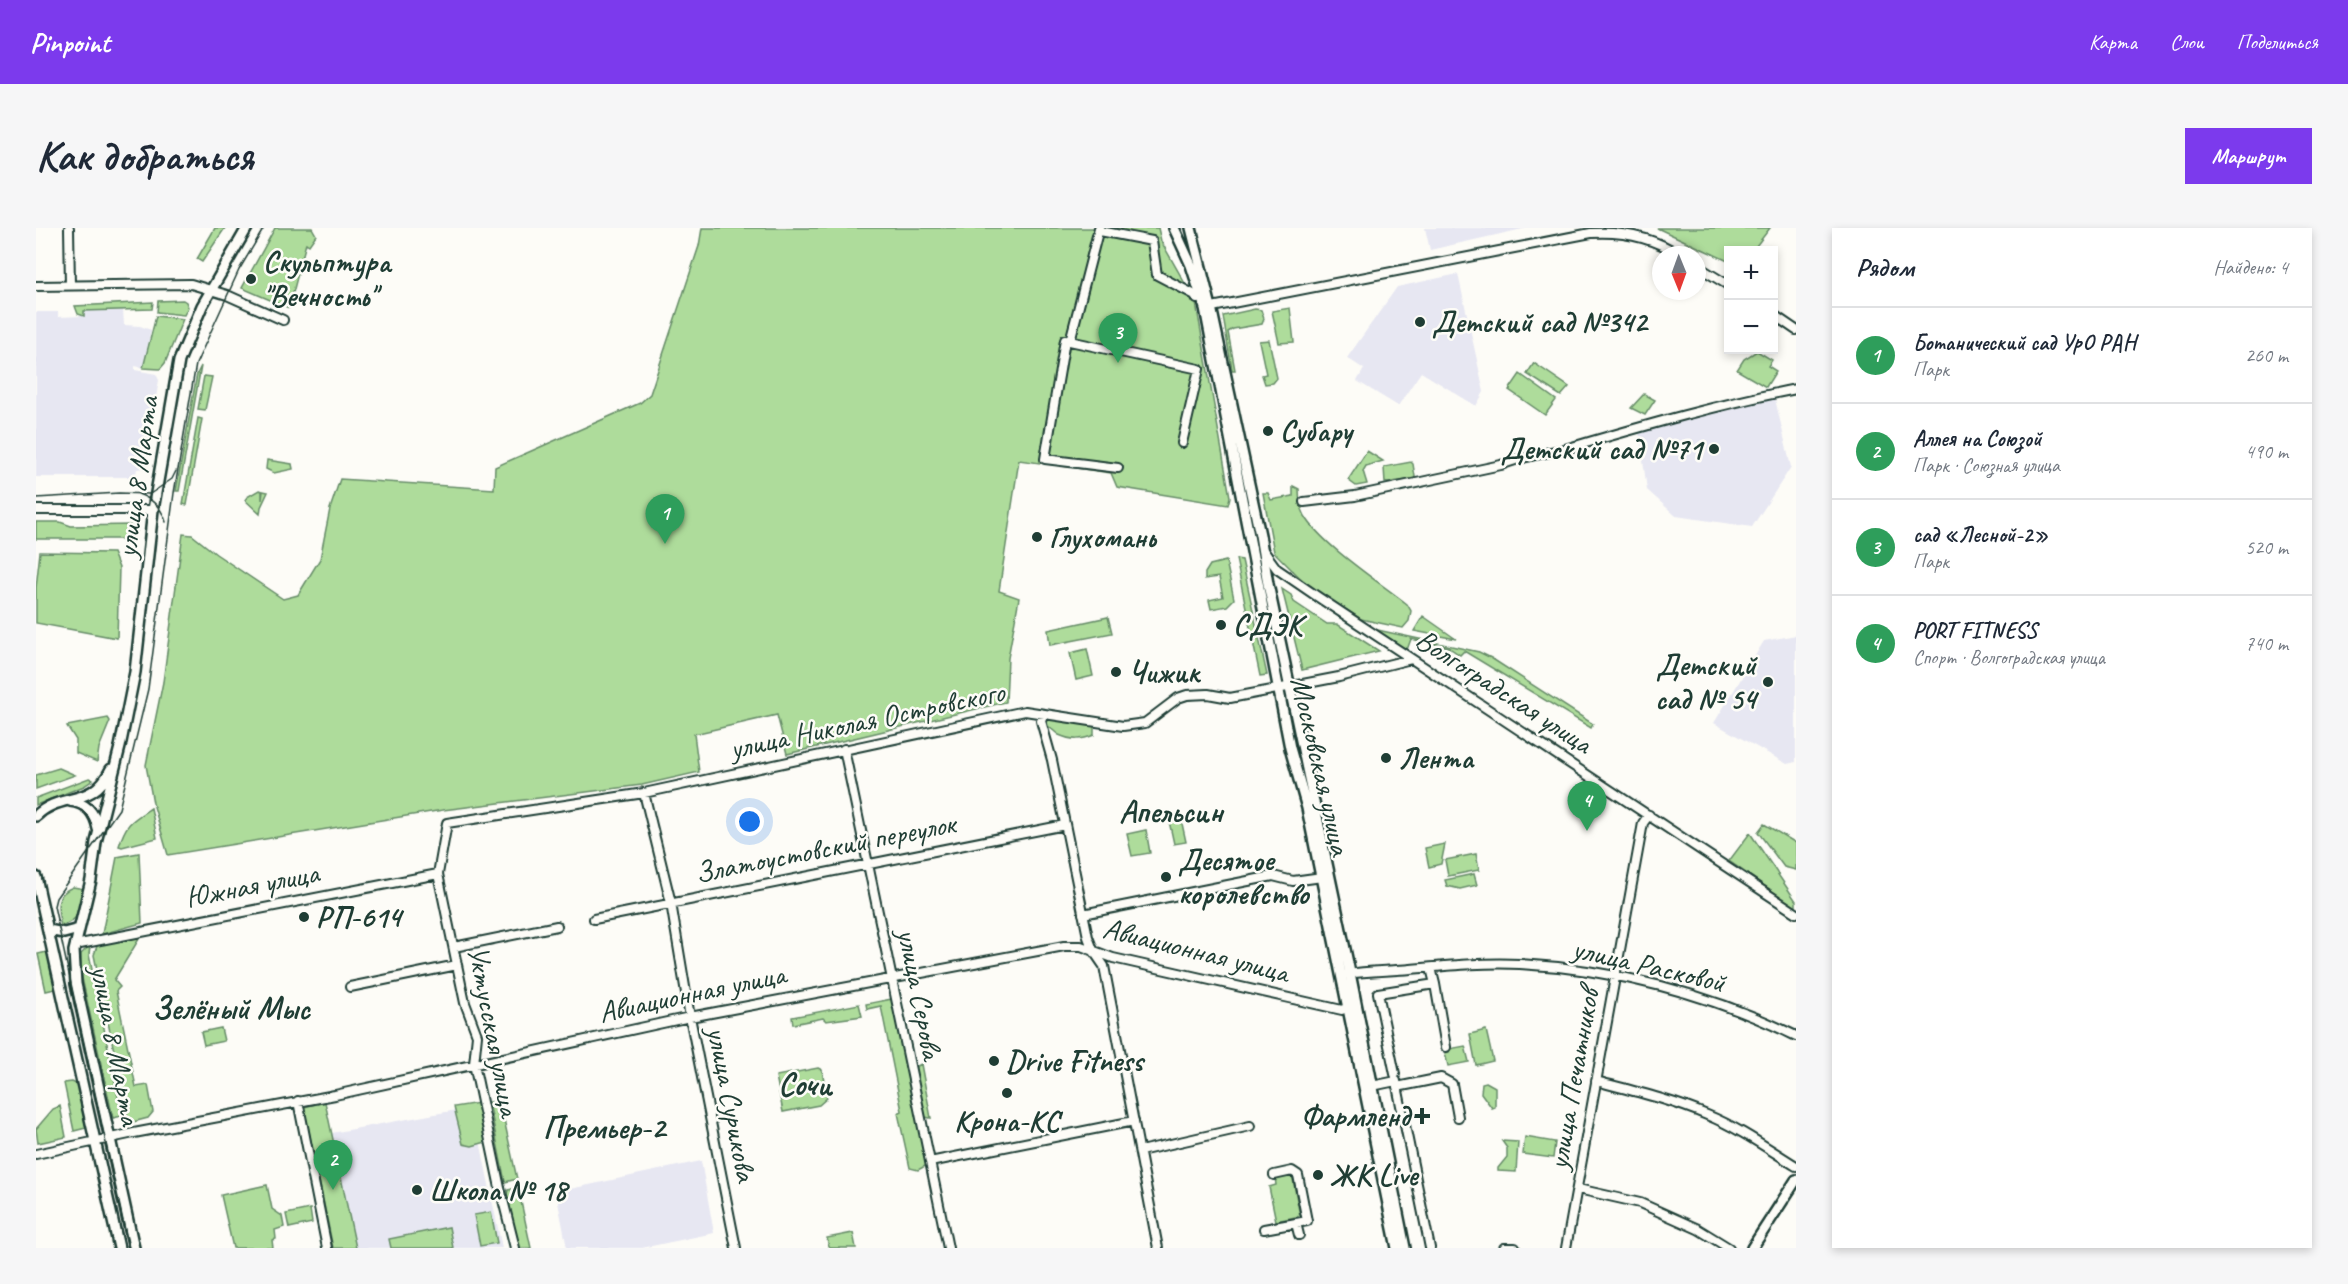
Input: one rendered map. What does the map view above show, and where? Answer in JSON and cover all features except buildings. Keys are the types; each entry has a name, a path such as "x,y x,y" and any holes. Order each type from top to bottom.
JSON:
{"main road":[{"name":"улица 8 Марта","path":"134,1248 76,984 75,945 120,747 140,641 153,510 179,361 210,290 247,228"},
{"name":"Московская улица","path":"1174,228 1208,308 1250,549 1290,748 1306,801 1346,974"},
{"name":"Московская улица","path":"1191,228 1290,686 1397,1248"},
{"name":"улица 8 Марта","path":"36,816 40,809 82,798 102,784 120,747"},
{"path":"65,801 85,806 96,819 99,832"},
{"name":"улица 8 Марта","path":"36,877 119,1248"},
{"path":"48,930 64,933 79,929"},
{"name":"Московская улица","path":"1352,1005 1372,1086 1405,1248"},
{"path":"1752,1248 1796,1180"}],"street":[{"path":"69,228 70,285"},
{"path":"1070,341 1100,230 1152,241 1156,275 1196,295 1197,299 1202,297"},
{"path":"1208,308 1592,233 1611,232 1656,242 1663,246"},
{"path":"1706,272 1724,283"},
{"path":"36,286 191,284 228,295 283,320"},
{"path":"1778,318 1796,330"},
{"path":"1118,468 1045,459 1065,340 1199,369 1182,443"},
{"path":"1304,502 1355,496 1491,467 1520,457 1561,450 1701,409 1796,389"},
{"path":"36,510 153,510"},
{"path":"1250,549 1262,549"},
{"name":"Волгоградская улица","path":"1262,549 1276,569 1796,913"},
{"name":"улица Николая Островского","path":"447,823 644,793 1025,711 1123,726 1145,723 1178,698 1187,695 1208,694 1226,698 1410,659"},
{"path":"1043,714 1041,721 1052,760 1083,914 1093,950 1104,966 1158,1248"},
{"name":"улица Серова","path":"844,749 948,1248"},
{"name":"улица Сурикова","path":"644,793 671,903 690,1017 736,1248"},
{"name":"улица Печатников","path":"1566,1248 1642,823 1649,815"},
{"name":"Уктусская улица","path":"447,823 438,874 465,1003 477,1035 474,1064 515,1248"},
{"name":"Златоустовский переулок","path":"594,919 1065,825"},
{"name":"Южная улица","path":"75,945 438,874"},
{"path":"1083,914 1273,876 1293,881 1322,877"},
{"path":"454,947 557,926"},
{"name":"Авиационная улица","path":"36,1154 298,1101 690,1017 892,977 1075,945 1113,958 1342,1010 1352,1005"},
{"path":"350,987 457,964"},
{"name":"улица Расковой","path":"1346,974 1521,964 1616,975 1729,1008 1796,1036"},
{"path":"1431,968 1446,1047"},
{"path":"1395,1074 1378,993 1435,984"},
{"path":"1397,1087 1441,1078 1452,1084 1458,1117"},
{"path":"1372,1086 1396,1081 1430,1248"},
{"path":"1596,1081 1653,1096 1708,1115 1748,1135 1796,1166"},
{"path":"298,1101 327,1248"},
{"path":"930,1162 1134,1121"},
{"path":"1140,1151 1250,1126"},
{"path":"1264,1229 1307,1221 1298,1175 1292,1172 1274,1175"},
{"path":"1578,1189 1640,1203 1698,1229 1729,1248"},
{"path":"1296,1223 1299,1235"},
{"path":"1504,1248 1515,1248"}],"shaded area":[{"path":"1425,228 1527,228 1430,250"},
{"name":"Детский сад №342","path":"1458,274 1484,392 1476,406 1421,372 1398,406 1357,381 1364,369 1347,358 1397,287"},
{"path":"123,309 124,325 140,326 151,330 143,368 135,366 135,370 156,374 159,380 144,468 137,469 135,477 36,477 36,312 58,312 58,317 83,316 83,311"},
{"name":"Детский сад №71","path":"1775,399 1791,467 1752,527 1676,516 1647,490 1639,431"},
{"name":"Детский сад № 54","path":"1796,635 1796,762 1787,764 1714,723 1764,641"},
{"name":"Школа № 18","path":"473,1107 502,1248 356,1248 332,1133"},
{"path":"701,1161 714,1233 642,1248 567,1248 556,1192"}],"green space":[{"path":"215,228 225,228 202,262 197,259"},
{"path":"275,228 312,228 316,235 309,245 306,243 289,308 242,288"},
{"path":"702,228 1158,228 1161,241 1196,303 1230,497 1228,505 1117,487 1111,473 1019,460 999,591 1019,598 1008,658 1006,702 787,754 777,715 694,734 699,772 642,785 443,810 168,855 153,803 146,765 163,682 183,534 192,535 283,599 298,595 320,559 330,509 340,479 494,489 495,467 640,403 650,394 699,246"},
{"path":"1657,228 1770,228 1756,246 1724,246 1724,259 1706,251 1706,246 1696,246"},
{"path":"183,300 188,307 184,315 157,312 158,301"},
{"path":"153,302 152,309 84,311 84,316 78,314 75,306"},
{"path":"1290,308 1294,342 1279,343 1272,311"},
{"path":"1255,309 1261,310 1264,319 1262,324 1228,332 1235,370 1232,370 1223,316"},
{"path":"156,316 183,319 165,363 160,369 143,368"},
{"path":"1269,340 1277,378 1273,383 1265,384 1262,375 1266,374 1259,341"},
{"path":"1752,354 1762,354 1772,360 1768,366 1776,371 1766,387 1737,370 1744,359"},
{"path":"1534,363 1569,387 1561,396 1527,374"},
{"path":"201,366 179,491 176,491 197,374"},
{"path":"1520,374 1556,400 1545,415 1509,390"},
{"path":"204,376 212,377 205,410 198,409"},
{"path":"1644,394 1655,400 1645,415 1631,408"},
{"path":"198,418 202,419 187,505 183,504"},
{"path":"1367,451 1383,461 1366,466 1363,471 1367,484 1356,486 1348,480"},
{"path":"267,460 292,464 293,469 274,473 266,469"},
{"path":"1411,462 1414,479 1385,483 1384,467"},
{"path":"1293,486 1299,489 1300,502 1305,516 1324,539 1407,604 1411,611 1409,621 1403,628 1361,619 1313,590 1274,552 1263,493 1268,493 1271,500 1293,496"},
{"path":"259,490 262,491 262,500 263,491 268,492 260,514 245,500"},
{"path":"36,522 60,522 71,526 132,525 137,532 129,539 36,539"},
{"path":"40,552 113,553 119,568 117,638 36,623 36,588"},
{"path":"1236,559 1242,560 1267,675 1260,676"},
{"path":"1226,561 1234,599 1227,606 1211,609 1209,600 1223,597 1219,577 1205,579 1205,573 1210,565"},
{"path":"1282,589 1291,595 1294,602 1327,624 1337,624 1379,651 1302,670"},
{"path":"1423,616 1456,639 1414,631"},
{"path":"1108,617 1112,633 1050,645 1048,630"},
{"path":"1373,629 1479,652 1593,724 1591,728 1464,651 1460,655 1448,647 1411,639 1407,650"},
{"path":"1087,649 1093,676 1076,680 1070,653"},
{"path":"108,718 110,721 99,748 97,762 76,753 76,740 67,726"},
{"path":"1056,718 1094,726 1094,735 1077,739 1059,735 1047,726 1047,721"},
{"path":"59,768 75,775 36,789 36,775"},
{"path":"89,778 93,780 84,786 36,805 36,798"},
{"path":"151,808 157,838 119,846 130,823"},
{"path":"1181,819 1186,842 1174,844 1169,821"},
{"path":"1764,824 1796,843 1796,870 1784,867 1758,832"},
{"path":"1146,830 1150,853 1132,856 1127,834"},
{"path":"1750,833 1796,901 1796,908 1729,861"},
{"path":"1445,844 1441,864 1429,867 1425,848"},
{"path":"139,853 142,923 102,934 117,857"},
{"path":"1476,854 1479,870 1448,876 1445,860"},
{"path":"1474,874 1477,885 1460,889 1447,886 1445,880"},
{"path":"73,887 85,889 81,908 73,920 61,926 58,903 63,894"},
{"path":"137,936 139,939 114,980 120,987 116,991 136,1087 148,1085 153,1112 148,1118 129,1123 94,955 98,943"},
{"path":"90,945 89,955 122,1116 113,1118 80,969 81,954"},
{"path":"47,952 55,989 46,991 38,954"},
{"path":"892,999 927,1165 918,1170 910,1168 898,1113 902,1111 881,1006 867,1009 866,1004"},
{"path":"859,1004 862,1016 826,1021 823,1018 793,1024 792,1017"},
{"path":"221,1028 224,1041 204,1045 201,1032"},
{"path":"1486,1030 1493,1061 1476,1065 1470,1034"},
{"path":"1465,1046 1469,1062 1448,1066 1445,1053 1449,1052 1449,1049"},
{"path":"921,1064 931,1118 924,1117 914,1068"},
{"path":"818,1068 822,1070 827,1098 819,1105 783,1112 776,1076"},
{"path":"72,1082 78,1089 86,1128 74,1131 64,1083"},
{"path":"1486,1082 1495,1087 1495,1107 1492,1108 1481,1093 1482,1083"},
{"path":"500,1101 517,1179 505,1182 489,1102"},
{"path":"325,1102 356,1248 333,1248 304,1107"},
{"path":"479,1103 486,1142 472,1146 463,1144 454,1107"},
{"path":"60,1106 66,1137 38,1143 36,1129 53,1109"},
{"path":"1525,1137 1555,1142 1553,1158 1523,1154"},
{"path":"1502,1141 1518,1142 1516,1172 1498,1171 1507,1157 1507,1148"},
{"path":"1292,1174 1300,1216 1276,1221 1269,1187 1276,1185 1275,1177"},
{"path":"267,1185 272,1209 282,1216 284,1227 275,1230 276,1239 272,1240 273,1248 233,1248 221,1195"},
{"path":"518,1188 531,1248 519,1248 507,1194 508,1190"},
{"path":"310,1209 312,1223 289,1228 286,1214"},
{"path":"491,1212 497,1243 480,1246 474,1215"},
{"path":"449,1227 453,1248 391,1248 389,1239"},
{"path":"853,1233 856,1248 829,1248 827,1238"}],"tram line":[{"path":"129,1248 54,906 56,898 119,809 148,689 174,493 196,364 239,270 264,228"},
{"path":"36,498 119,493 150,494 172,479 176,471"},
{"path":"138,494 156,505 166,522"}],"place":[{"name":"Скульптура \"Вечность\"","path":"251,279"},
{"name":"Детский сад №342","path":"1420,322"},
{"name":"сад «Лесной-2»","path":"1118,363"},
{"name":"Субару","path":"1268,431"},
{"name":"Детский сад №71","path":"1714,449"},
{"name":"Глухомань","path":"1037,537"},
{"name":"Ботанический сад УрО РАН","path":"665,544"},
{"name":"СДЭК","path":"1221,625"},
{"name":"Чижик","path":"1116,672"},
{"name":"Детский сад № 54","path":"1768,682"},
{"name":"Лента","path":"1386,758"},
{"name":"PORT FITNESS","path":"1587,831"},
{"name":"Десятое королевство","path":"1166,877"},
{"name":"РП-614","path":"304,917"},
{"name":"Drive Fitness","path":"994,1061"},
{"name":"Крона-КС","path":"1007,1093"},
{"name":"Фармленд","path":"1422,1116"},
{"name":"ЖК Live","path":"1318,1175"},
{"name":"Аллея на Союзой","path":"333,1190"},
{"name":"Школа № 18","path":"417,1190"}],"district":[{"name":"Апельсин","path":"1171,811"},
{"name":"Зелёный Мыс","path":"231,1008"},
{"name":"Сочи","path":"805,1084"},
{"name":"Премьер-2","path":"604,1127"}]}
